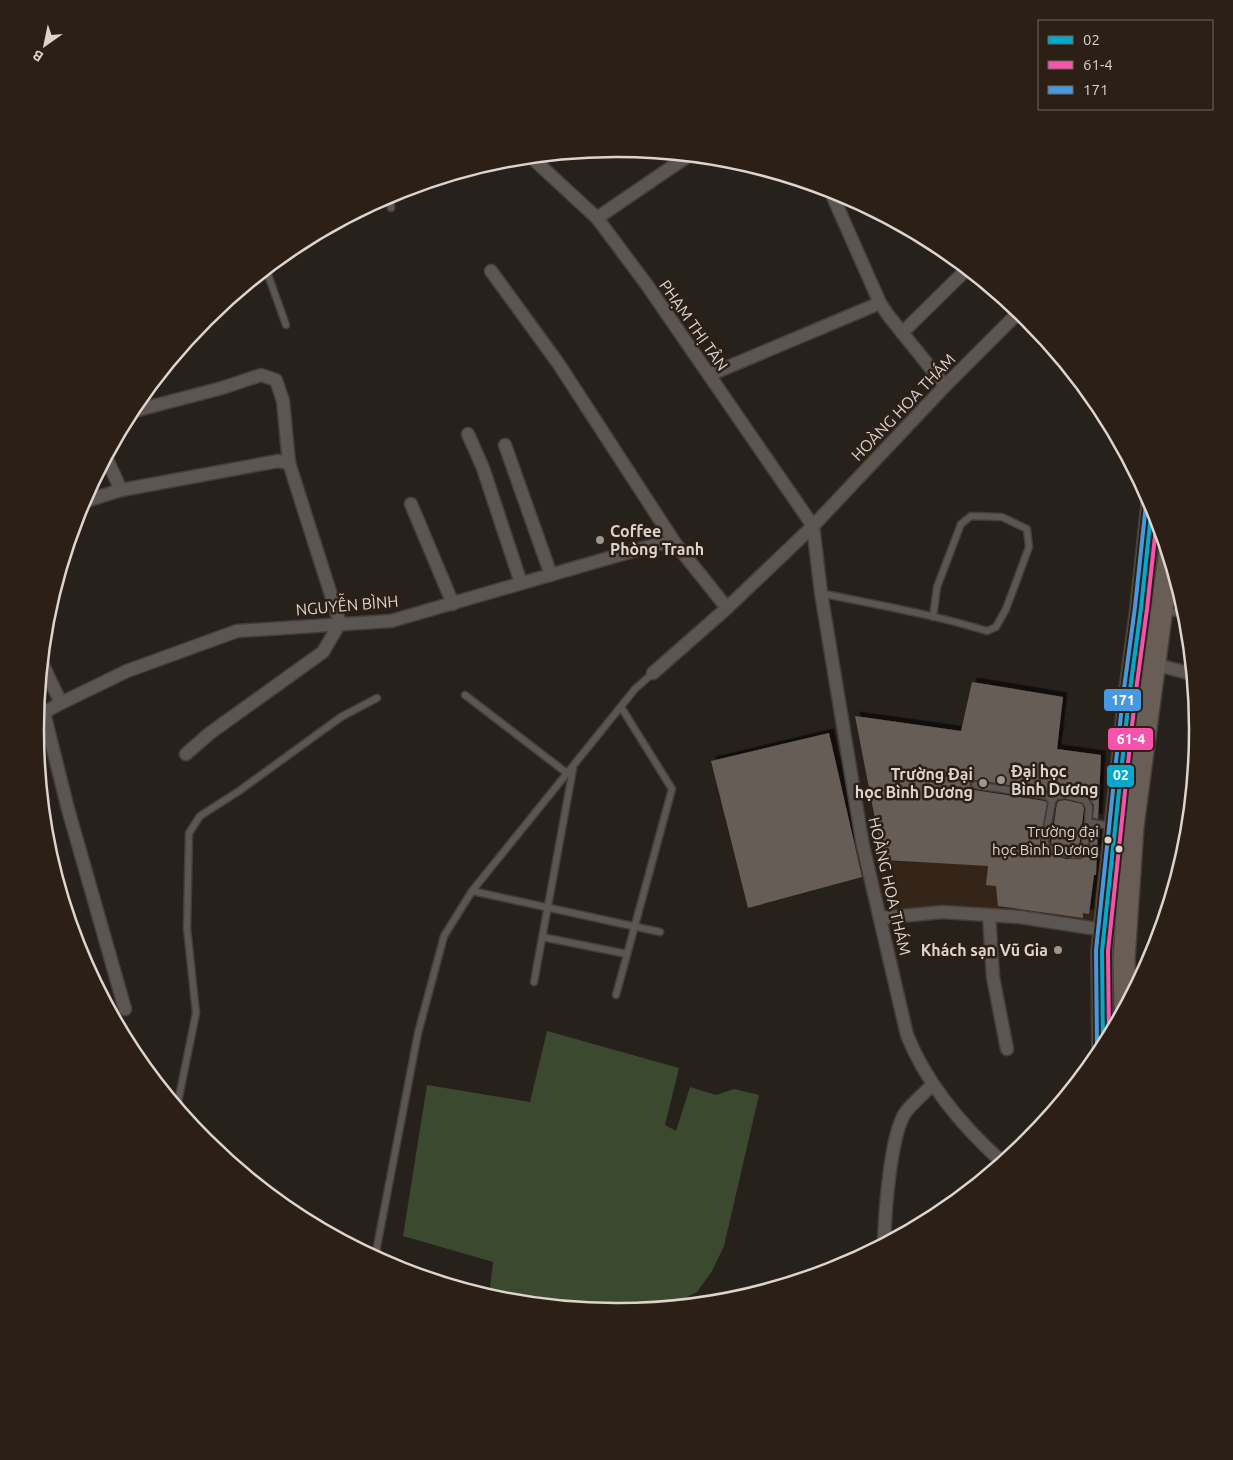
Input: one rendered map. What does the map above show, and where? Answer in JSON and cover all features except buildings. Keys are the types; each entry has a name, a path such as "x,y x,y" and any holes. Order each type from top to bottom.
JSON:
{"highway":[{"path":"1103,1032 1102,951 1129,697 1150,522"},
{"path":"1125,993 1124,959 1133,826 1166,569"}],"street":[{"path":"597,218 681,161"},
{"name":"PHẠM THỊ TÂN","path":"537,163 597,218 647,285 813,526"},
{"path":"835,200 880,303 945,386"},
{"path":"491,271 558,363 675,543 727,608"},
{"path":"902,333 963,274"},
{"path":"709,375 880,303"},
{"name":"HOÀNG HOA THÁM","path":"653,673 727,608 813,526 945,386 1013,318"},
{"path":"142,409 222,388 261,375 276,380 283,401 289,463 340,623 323,652 210,733 186,754"},
{"path":"468,434 483,468 521,583"},
{"path":"505,445 551,574"},
{"path":"93,499 120,490 278,461 289,463"},
{"path":"109,465 120,490"},
{"path":"411,504 452,604"},
{"name":"HOÀNG HOA THÁM","path":"813,526 821,593 863,846 907,1035 915,1055 932,1085 981,1143 997,1158"},
{"name":"NGUYỄN BÌNH","path":"44,712 127,671 237,631 391,621 656,544 675,543"},
{"path":"1154,664 1186,672"},
{"path":"47,674 61,703"},
{"path":"44,729 126,1009"},
{"path":"881,918 942,912 1020,917 1104,930"},
{"path":"989,915 993,977 1007,1049"},
{"path":"884,1236 887,1200 896,1134 906,1113 932,1085"}],"lane":[{"path":"391,204 391,208"},
{"path":"268,276 286,325"},
{"path":"821,593 933,617 987,631 996,627 1006,609 1028,547 1027,529 1002,517 971,516 961,524 937,587 933,617"},
{"path":"1160,610 1177,613"},
{"path":"376,1250 418,1033 444,936 472,891 635,689 653,673"},
{"path":"465,695 568,774"},
{"path":"179,1099 196,1013 187,928 189,833 200,816 239,791 340,718 377,698"},
{"path":"616,995 672,789 621,707"},
{"path":"534,982 574,765"},
{"path":"975,785 1047,796 1052,802"},
{"path":"1065,795 1085,800 1088,807 1088,826 1084,850 1079,855 1046,848 1045,841 1052,802 1056,796 1065,795"},
{"path":"1088,826 1092,823 1115,826"},
{"path":"472,891 660,932"},
{"path":"542,937 627,954"}],"shaded area":[{"path":"890,861 1019,867 1096,875 1092,922 900,913"}],"green space":[{"path":"547,1031 679,1068 665,1125 676,1131 690,1087 716,1095 734,1089 759,1095 724,1246 712,1271 697,1292 683,1299 616,1303 579,1302 505,1292 490,1288 493,1262 403,1236 427,1085 530,1102"}],"transit line":[{"name":"171","path":"1097,1042 1096,950 1145,510"},
{"name":"02","path":"1103,1032 1102,951 1129,697 1150,522"},
{"name":"61-4","path":"1109,1023 1108,951 1135,698 1155,535"}],"place":[{"name":"Coffee Phòng Tranh","path":"600,540"},
{"name":"Đại học Bình Dương","path":"1001,780"},
{"name":"Trường Đại học Bình Dương","path":"983,783"},
{"name":"Trường đại học Bình Dương","path":"1108,840"},
{"name":"Khách sạn Vũ Gia","path":"1058,950"}]}
